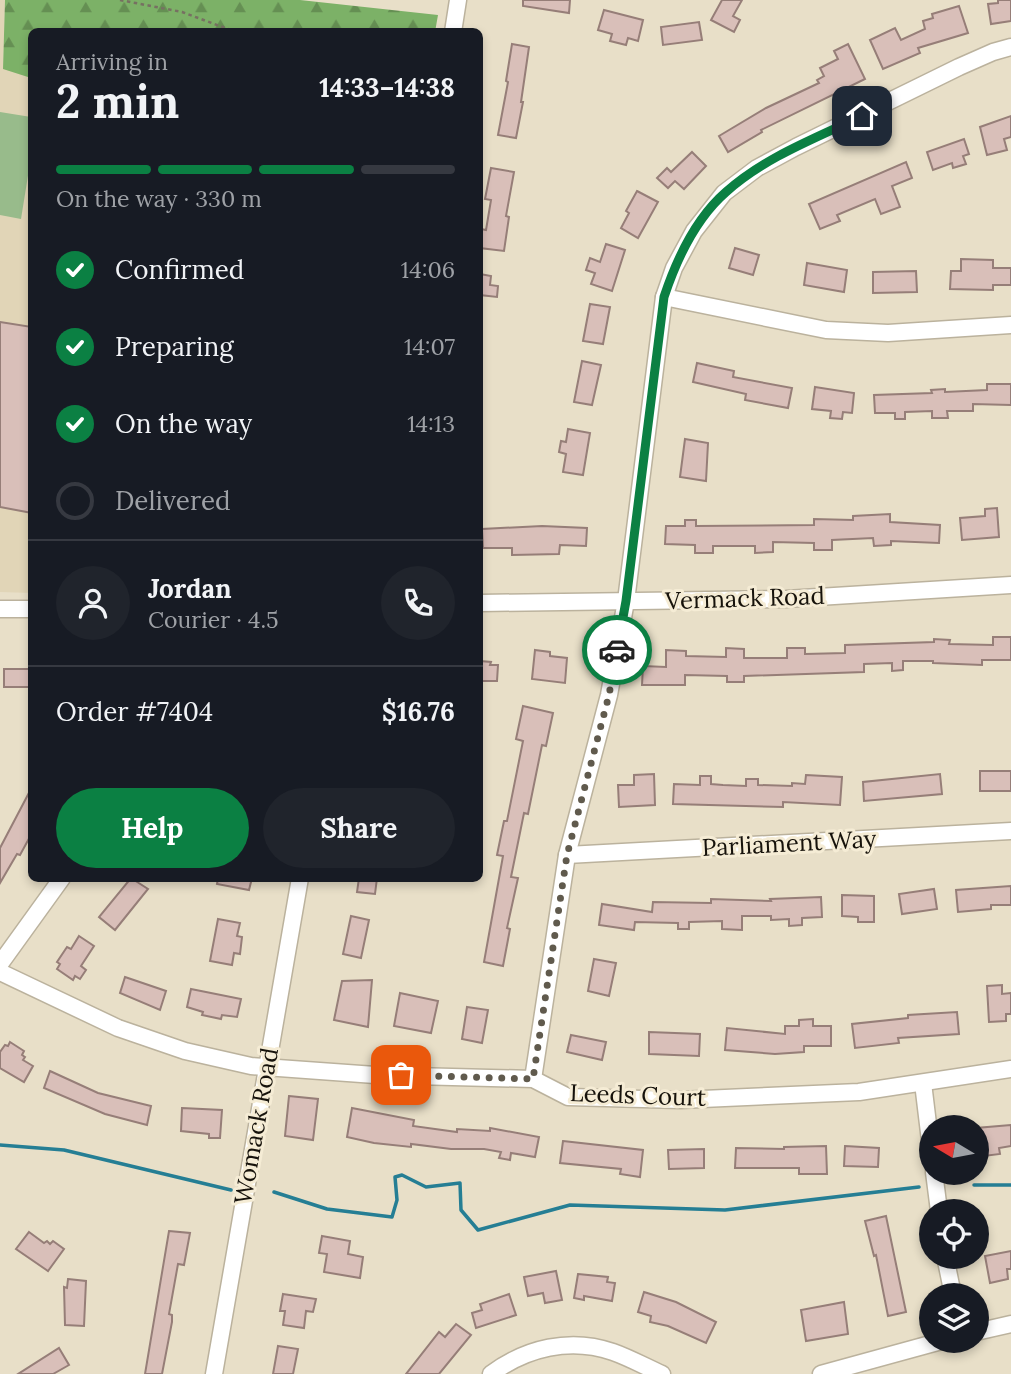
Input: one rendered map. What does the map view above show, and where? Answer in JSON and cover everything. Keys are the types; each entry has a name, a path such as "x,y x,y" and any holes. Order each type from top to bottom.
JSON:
{"street":[{"path":"454,28 458,0"},
{"path":"533,1079 567,855 609,695 626,601 664,297 674,268 694,231 724,193 757,168 959,67 1011,47"},
{"path":"664,297 826,330 888,334 1011,325"},
{"name":"Vermack Road","path":"483,603 786,599 1011,585"},
{"path":"0,609 28,609"},
{"name":"Parliament Way","path":"567,855 1011,831"},
{"path":"0,964 59,882"},
{"name":"Womack Road","path":"214,1374 299,882"},
{"name":"Leeds Court","path":"0,972 118,1028 185,1051 267,1068 533,1079 568,1097 680,1100 859,1092 1011,1069"},
{"path":"923,1083 927,1115"},
{"path":"989,1329 1011,1324"},
{"path":"491,1374 509,1361 533,1351 560,1345 588,1345 614,1352 662,1374"},
{"path":"821,1374 919,1347"}],"path":[{"path":"120,0 182,12 225,28"}],"shaded area":[{"path":"0,0 5,0 3,68 28,77 28,593 0,592"}],"green space":[{"path":"5,0 300,0 438,15 436,28 28,28 28,77 3,69"},
{"path":"0,112 28,117 28,176 21,219 0,215"}],"building":[{"path":"523,0 570,0 569,13 523,6"},
{"path":"722,0 742,0 733,16 740,20 734,32 711,20"},
{"path":"998,0 1011,0 1011,21 991,24 988,4 998,3"},
{"path":"959,6 968,33 918,48 920,53 883,69 870,40 895,28 901,40 925,29 923,21 933,18 932,14"},
{"path":"604,10 643,20 638,41 628,38 626,45 610,41 612,34 598,30"},
{"path":"699,22 702,40 663,45 661,27"},
{"path":"512,44 529,47 516,138 498,135"},
{"path":"848,44 865,79 761,130 762,132 728,152 719,136 766,108 819,83 817,80 824,76 820,68 838,59 834,51"},
{"path":"1011,116 1011,137 1004,139 1007,150 987,155 980,127"},
{"path":"964,139 969,154 963,156 966,164 953,168 952,163 933,170 927,152"},
{"path":"692,152 706,166 684,189 675,181 668,188 657,178 667,168 671,172"},
{"path":"906,162 912,178 892,186 900,207 881,214 875,199 837,215 840,221 820,229 809,204"},
{"path":"491,168 514,172 506,216 509,217 504,251 483,248 483,229 486,230 491,200 485,199"},
{"path":"637,191 658,202 638,238 621,228 629,213 626,211"},
{"path":"606,244 625,250 612,291 591,284 595,273 586,270 590,258 600,262"},
{"path":"735,248 759,255 753,275 729,268"},
{"path":"961,259 993,260 993,268 1011,268 1011,285 993,285 993,290 950,289 951,271 961,271"},
{"path":"807,263 847,270 844,292 804,285"},
{"path":"916,271 917,292 873,293 873,272"},
{"path":"483,275 491,276 490,285 498,286 497,297 483,295"},
{"path":"590,304 610,307 603,344 583,341"},
{"path":"0,322 28,326 28,512 0,507"},
{"path":"582,361 601,365 592,405 574,402"},
{"path":"697,363 734,371 733,377 792,388 788,408 745,400 746,394 693,382"},
{"path":"987,384 1011,384 1011,405 973,404 973,411 947,411 948,418 932,418 932,411 905,412 905,419 895,419 895,413 875,413 874,395 932,393 931,390 945,389 945,392 987,390"},
{"path":"815,387 854,393 852,413 843,412 842,419 830,418 831,411 812,409"},
{"path":"568,429 590,433 583,475 563,472 566,454 559,452 561,441 566,442"},
{"path":"685,439 708,443 706,481 680,477"},
{"path":"997,508 999,537 962,540 960,518 985,516 985,509"},
{"path":"890,514 890,522 940,525 939,543 891,541 891,545 874,546 873,538 832,540 832,550 814,550 814,543 773,542 773,552 755,553 755,546 713,546 713,553 695,553 695,545 665,544 666,526 685,526 685,520 696,520 696,526 814,525 814,519 853,520 853,516"},
{"path":"542,526 587,528 586,546 560,545 559,554 512,555 512,548 483,548 483,529"},
{"path":"993,637 1011,637 1011,660 982,660 982,665 903,661 903,670 892,671 892,663 864,664 864,672 744,676 744,682 727,682 727,676 685,675 685,685 642,685 643,666 666,667 666,650 686,651 686,656 726,657 726,648 744,649 744,658 787,658 787,648 805,648 805,654 845,653 845,645 934,642 934,639 950,640 949,644 993,645"},
{"path":"535,650 550,652 550,656 567,658 565,683 532,679"},
{"path":"483,661 498,665 497,681 483,681"},
{"path":"4,669 28,669 28,687 4,687"},
{"path":"523,706 553,713 546,746 542,745 528,814 524,813 511,877 518,878 507,928 510,929 503,966 484,962 503,856 497,855 504,821 507,821 523,741 516,739"},
{"path":"980,771 1011,771 1011,791 980,791"},
{"path":"654,774 655,805 619,807 618,785 634,785 634,775"},
{"path":"940,774 942,794 864,801 863,782"},
{"path":"806,775 842,777 840,805 783,802 783,807 673,804 674,784 700,785 700,776 711,776 711,784 746,786 746,779 758,779 758,785 792,786 792,783 805,784"},
{"path":"28,795 28,840 0,883 0,848"},
{"path":"128,882 137,882 148,889 115,930 99,917"},
{"path":"217,882 251,882 249,890"},
{"path":"358,882 376,882 375,894 357,892"},
{"path":"1011,886 1011,905 991,905 991,909 958,912 956,890"},
{"path":"934,889 937,909 902,914 899,894"},
{"path":"842,895 874,896 874,922 858,922 858,917 842,916"},
{"path":"821,897 822,917 802,918 802,925 789,926 789,919 771,920 771,916 742,916 742,930 722,929 722,921 689,922 689,929 678,929 678,923 635,922 634,930 599,925 602,904 652,912 653,902 711,903 711,899 771,901 770,899"},
{"path":"351,916 369,920 361,958 343,954"},
{"path":"218,919 240,923 237,936 242,937 240,954 234,953 232,965 210,961"},
{"path":"79,936 94,946 81,966 86,970 80,979 75,976 73,980 57,969 60,964 57,962 67,947 71,949"},
{"path":"594,959 616,963 609,996 588,991"},
{"path":"125,977 166,991 160,1010 120,993"},
{"path":"372,980 368,1027 334,1020 342,981"},
{"path":"1002,985 1002,994 1011,993 1011,1014 1006,1014 1006,1021 989,1022 987,986"},
{"path":"191,989 241,999 237,1017 222,1015 221,1019 202,1015 203,1012 187,1007"},
{"path":"400,993 438,1001 431,1033 394,1026"},
{"path":"467,1007 488,1010 482,1043 462,1039"},
{"path":"957,1012 959,1034 898,1038 899,1043 855,1048 852,1024 908,1018 908,1015"},
{"path":"813,1019 813,1026 831,1026 831,1046 804,1046 804,1052 775,1054 725,1050 727,1028 785,1034 785,1026 799,1026 799,1020"},
{"path":"649,1032 700,1034 699,1056 649,1054"},
{"path":"571,1035 606,1042 602,1060 567,1052"},
{"path":"10,1042 24,1051 23,1060 33,1066 24,1082 0,1068 0,1052"},
{"path":"50,1071 98,1093 151,1106 147,1125 105,1114 44,1088"},
{"path":"289,1096 318,1099 313,1140 285,1136"},
{"path":"182,1108 222,1110 220,1138 181,1131"},
{"path":"352,1108 414,1120 413,1126 457,1132 457,1129 490,1131 490,1128 539,1137 535,1157 511,1153 510,1160 499,1158 501,1152 484,1149 451,1149 411,1144 411,1147 347,1137"},
{"path":"1011,1125 1011,1146 999,1148 1000,1154 989,1155 989,1127"},
{"path":"563,1141 643,1150 640,1177 620,1174 621,1169 560,1163"},
{"path":"826,1146 827,1174 799,1174 799,1168 735,1168 736,1148"},
{"path":"845,1146 879,1148 878,1167 844,1166"},
{"path":"704,1149 704,1168 669,1169 668,1150"},
{"path":"886,1216 906,1312 888,1316 876,1255 874,1256 865,1221"},
{"path":"169,1231 190,1233 184,1265 178,1264 169,1314 172,1315 172,1322 162,1374 145,1374"},
{"path":"29,1232 44,1243 47,1241 50,1244 53,1241 64,1249 48,1271 16,1249"},
{"path":"322,1236 350,1241 348,1254 363,1257 360,1278 324,1272 327,1254 319,1253"},
{"path":"1011,1251 1008,1279 990,1283 989,1255"},
{"path":"556,1271 562,1300 545,1303 543,1293 528,1296 524,1277"},
{"path":"578,1274 608,1277 607,1282 615,1283 612,1301 584,1296 584,1300 574,1298"},
{"path":"68,1279 86,1281 84,1326 65,1325 64,1287 67,1288"},
{"path":"644,1292 676,1302 716,1322 706,1343 668,1326 650,1322 651,1316 638,1312"},
{"path":"283,1294 316,1299 313,1312 306,1311 304,1328 283,1325 285,1311 280,1311"},
{"path":"509,1294 516,1315 476,1328 472,1313 482,1310 480,1304"},
{"path":"844,1302 848,1334 806,1341 801,1310"},
{"path":"456,1324 471,1335 439,1374 406,1374 439,1332 445,1337"},
{"path":"278,1346 298,1349 293,1374 273,1374"},
{"path":"59,1348 69,1365 53,1374 18,1374"}],"waterway":[{"path":"0,1145 64,1150 231,1190"},
{"path":"274,1192 327,1209 392,1217 397,1200 395,1177 402,1175 426,1187 460,1183 461,1210 478,1230 570,1205 725,1210 919,1187"},
{"path":"989,1185 1011,1185"}],"way so far":[{"path":"401,1075 533,1079 567,855 609,695 617,650"}],"route":[{"path":"617,650 626,601 664,297 674,268 694,231 724,193 757,168 862,116"}]}
